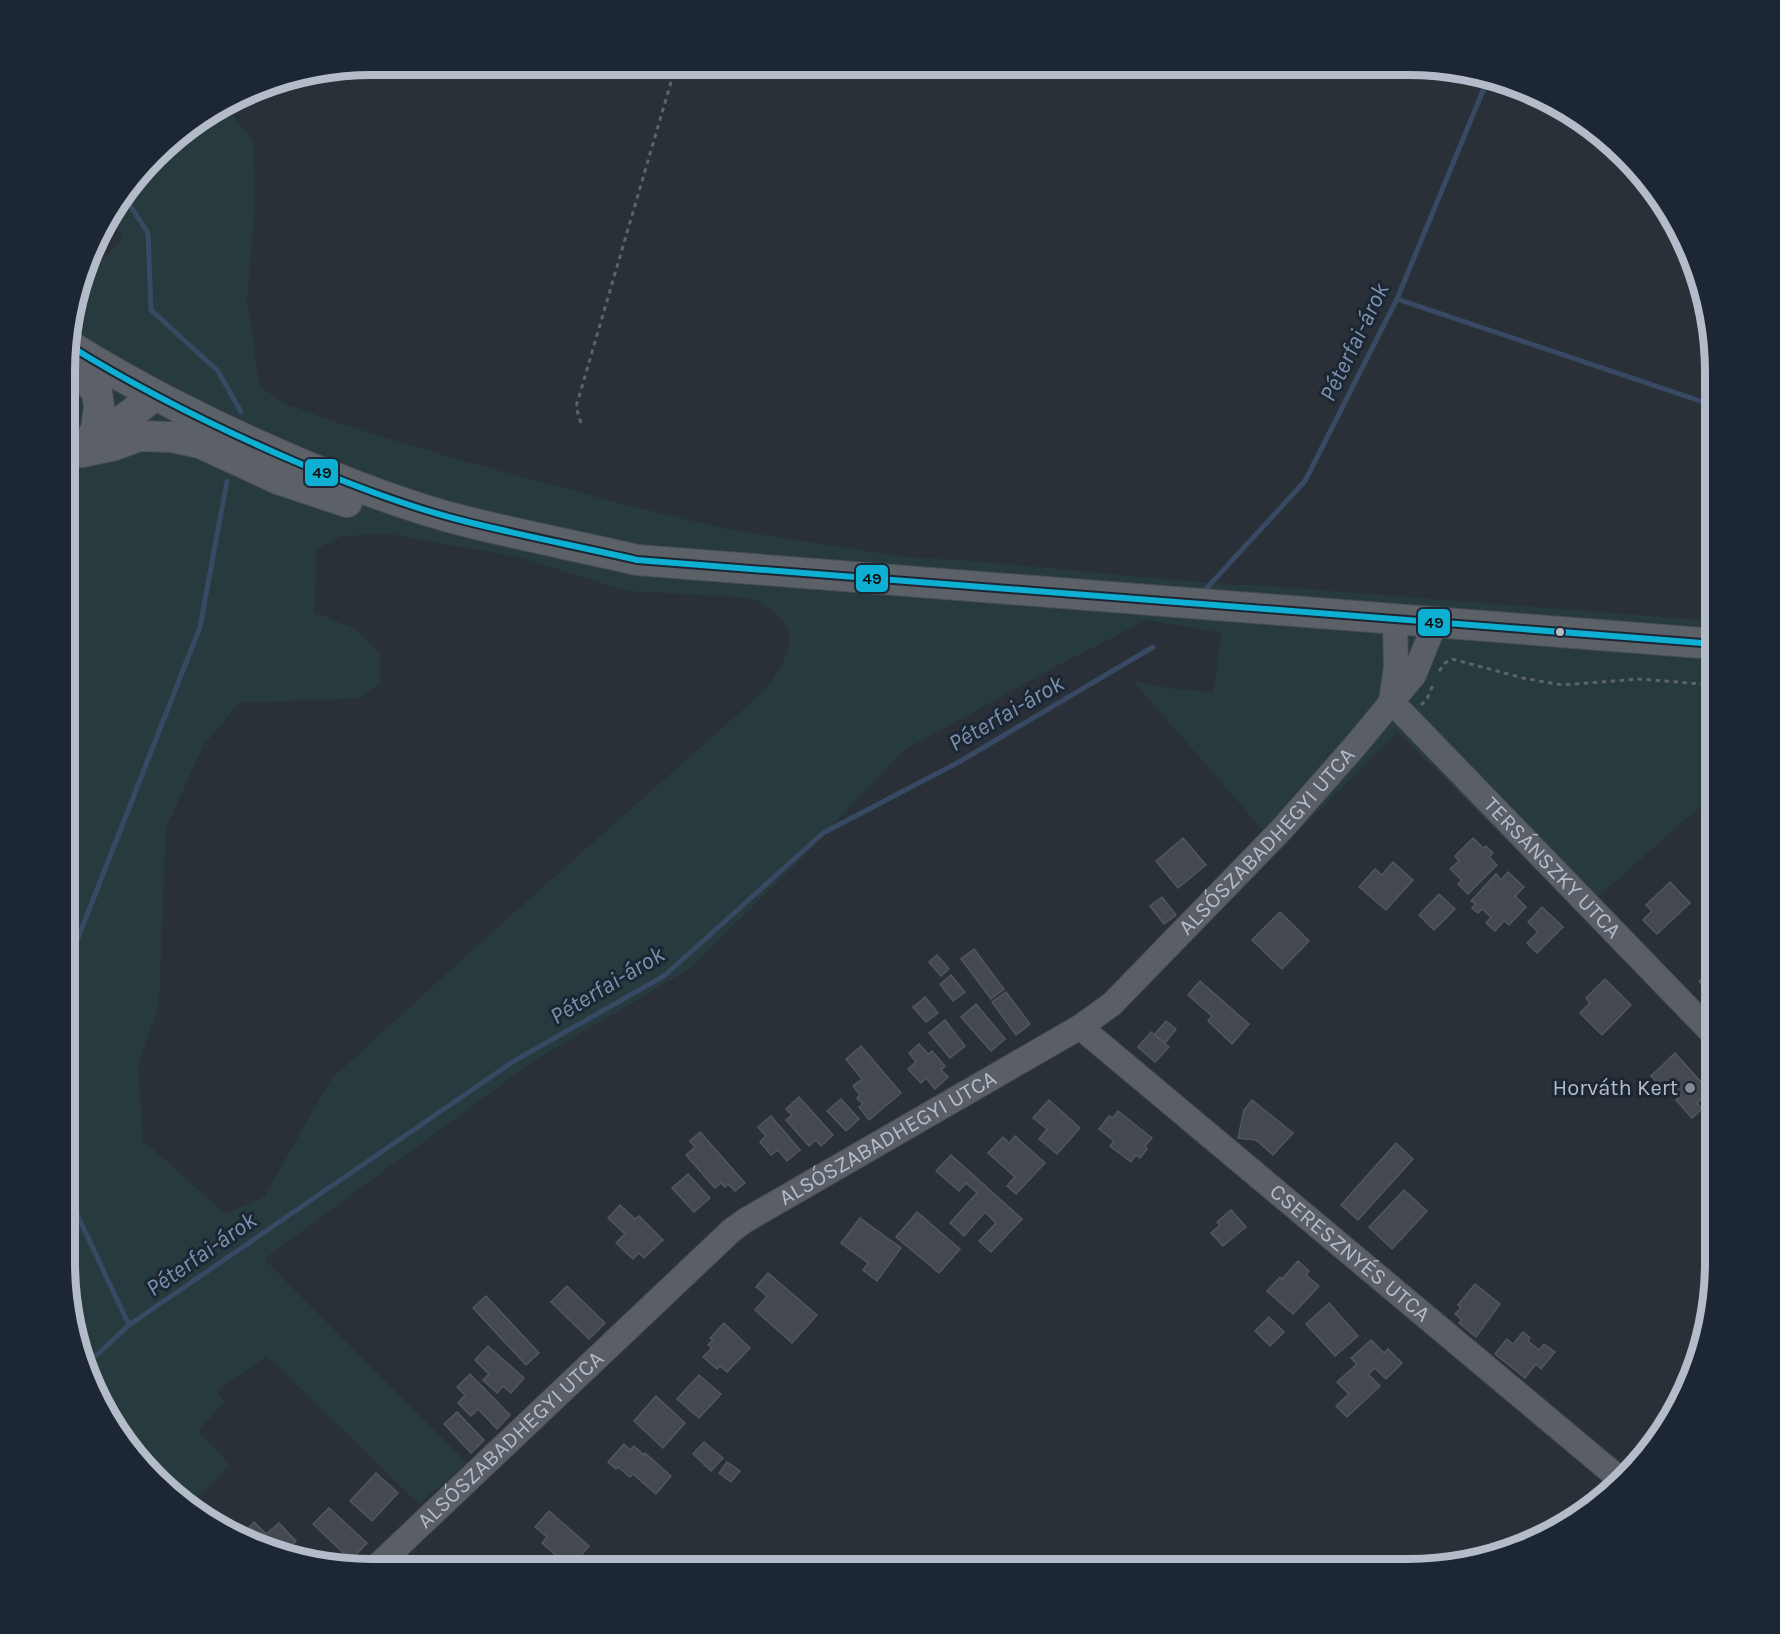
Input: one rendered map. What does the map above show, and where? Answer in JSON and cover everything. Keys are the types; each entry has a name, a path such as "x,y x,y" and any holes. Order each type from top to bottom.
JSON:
{"main road":[{"path":"76,350 154,396 256,444 388,498 467,522 637,560 1705,643"},
{"path":"75,369 97,392 99,407 96,430 76,456"},
{"path":"76,456 154,396"},
{"path":"76,456 139,436 172,437 200,443 278,479 398,518 434,523 467,522"}],"street":[{"name":"ALSÓSZABADHEGYI UTCA","path":"1390,701 1396,668 1395,620"},
{"name":"ALSÓSZABADHEGYI UTCA","path":"385,1559 732,1230 1080,1027 1112,1004 1282,829 1355,746 1390,701 1414,675 1435,623"},
{"name":"TERSÁNSZKY UTCA","path":"1390,701 1705,1026"},
{"name":"CSERESZNYÉS UTCA","path":"1080,1027 1615,1475"}],"path":[{"path":"581,423 576,407 673,75"},
{"path":"1407,719 1427,699 1440,670 1452,659 1523,678 1562,685 1639,679 1705,684"}],"green space":[{"path":"230,111 253,142 255,203 247,300 260,386 283,403 344,425 453,458 726,529 905,557 974,561 1228,585 1253,585 1705,620 1705,802 1580,913 1397,732 1280,850 1133,681 1175,689 1213,692 1222,633 1147,620 1059,665 903,751 796,864 689,969 534,1061 264,1259 467,1463 419,1504 267,1356 217,1391 225,1402 198,1431 230,1465 195,1500 149,1458 115,1411 98,1376 85,1339 76,1282 75,372 81,314 91,276 93,270 122,239 115,223 136,191 162,162 191,136","holes":["388,534 518,557 627,591 752,598 769,608 787,628 790,638 784,660 766,689 490,934 331,1079 264,1197 225,1214 143,1140 138,1065 159,1006 166,828 203,746 239,703 360,698 381,683 380,654 356,629 314,612 317,549 342,536"]}],"building":[{"path":"1183,838 1206,865 1178,888 1156,861"},
{"path":"1473,838 1483,848 1486,846 1493,853 1489,857 1497,865 1468,894 1458,884 1462,880 1450,869 1459,861 1455,856"},
{"path":"1393,862 1413,880 1386,910 1359,887 1375,869 1382,875"},
{"path":"1508,872 1524,887 1515,896 1526,907 1509,925 1504,921 1495,931 1486,923 1491,917 1482,909 1478,913 1472,908 1476,904 1471,901 1496,874 1501,880"},
{"path":"1670,882 1690,903 1657,934 1643,920 1652,911 1646,905"},
{"path":"1439,894 1455,909 1434,930 1419,915"},
{"path":"1162,897 1176,915 1164,924 1150,906"},
{"path":"1542,907 1563,927 1537,953 1527,943 1538,932 1528,922"},
{"path":"1280,912 1309,941 1282,969 1252,940"},
{"path":"974,949 1004,989 991,999 961,959"},
{"path":"937,955 949,969 941,976 929,962"},
{"path":"951,975 965,992 953,1001 940,984"},
{"path":"1705,976 1705,988 1699,981"},
{"path":"1605,979 1631,1005 1602,1035 1580,1013 1590,1003 1586,998"},
{"path":"1200,981 1249,1024 1232,1044 1208,1021 1212,1016 1188,995"},
{"path":"1006,992 1030,1024 1016,1035 992,1002"},
{"path":"925,997 938,1013 926,1022 913,1007"},
{"path":"976,1004 1005,1039 991,1051 961,1017"},
{"path":"945,1020 965,1046 950,1058 929,1033"},
{"path":"1166,1021 1176,1029 1165,1043 1154,1035"},
{"path":"1151,1032 1169,1047 1155,1062 1138,1047"},
{"path":"919,1044 928,1054 932,1051 945,1066 941,1070 948,1077 935,1089 926,1078 921,1083 908,1069 916,1062 909,1053"},
{"path":"861,1046 901,1093 869,1120 859,1107 863,1104 857,1098 860,1095 853,1086 862,1079 846,1059"},
{"name":"Horváth Kert","path":"1675,1053 1705,1087 1705,1095 1697,1103 1702,1109 1692,1118 1676,1100 1681,1095 1672,1085 1665,1091 1651,1076"},
{"path":"799,1097 833,1135 821,1146 816,1140 809,1146 786,1120 792,1115 786,1109"},
{"path":"841,1099 859,1119 846,1131 827,1111"},
{"path":"1049,1100 1080,1128 1057,1154 1039,1139 1047,1129 1033,1118"},
{"path":"1252,1100 1293,1133 1273,1155 1256,1140 1238,1138 1244,1110"},
{"path":"1118,1111 1152,1138 1145,1146 1147,1149 1140,1158 1136,1155 1131,1162 1110,1146 1114,1141 1099,1129 1109,1116 1113,1118"},
{"path":"771,1116 800,1150 787,1161 778,1150 771,1155 760,1142 766,1136 758,1127"},
{"path":"700,1132 745,1183 735,1191 728,1184 725,1187 721,1183 715,1188 686,1155 695,1147 690,1141"},
{"path":"1015,1136 1045,1163 1016,1194 1007,1186 1015,1177 988,1153 1003,1137 1009,1143"},
{"path":"1396,1143 1413,1159 1358,1220 1341,1205"},
{"path":"951,1155 1022,1219 991,1252 979,1241 996,1223 985,1212 964,1236 950,1223 977,1193 966,1183 959,1191 936,1171"},
{"path":"688,1174 710,1198 694,1212 672,1188"},
{"path":"1404,1190 1427,1211 1392,1249 1369,1227"},
{"path":"620,1205 635,1219 639,1216 663,1240 644,1258 639,1253 633,1259 616,1243 625,1234 608,1218"},
{"path":"1231,1210 1246,1227 1223,1246 1211,1233 1220,1225 1217,1222"},
{"path":"917,1212 960,1249 939,1273 896,1237"},
{"path":"860,1218 901,1248 877,1281 863,1270 868,1263 841,1243"},
{"path":"1298,1261 1309,1271 1306,1275 1319,1286 1293,1314 1267,1291 1280,1277 1282,1279"},
{"path":"768,1273 817,1315 792,1343 755,1310 767,1296 756,1287"},
{"path":"1475,1284 1500,1304 1476,1337 1459,1323 1462,1320 1455,1314 1461,1308 1458,1305"},
{"path":"567,1286 605,1323 589,1339 551,1302"},
{"path":"486,1296 539,1353 526,1365 473,1308"},
{"path":"1329,1303 1358,1336 1335,1356 1306,1324"},
{"path":"1269,1317 1284,1332 1270,1346 1255,1331"},
{"path":"724,1323 750,1348 727,1372 720,1366 717,1369 703,1357 712,1348 708,1345 713,1340 710,1338"},
{"path":"1523,1332 1530,1338 1528,1341 1539,1350 1544,1344 1555,1352 1541,1369 1536,1364 1525,1378 1495,1354 1507,1339 1513,1344"},
{"path":"1371,1340 1384,1353 1388,1349 1402,1363 1386,1379 1375,1368 1368,1374 1380,1386 1347,1417 1336,1406 1349,1394 1337,1382 1357,1364 1351,1358"},
{"path":"488,1346 524,1378 511,1393 503,1386 497,1393 483,1380 489,1374 475,1360"},
{"path":"470,1374 510,1415 497,1429 478,1409 471,1416 458,1403 465,1395 457,1387"},
{"path":"699,1375 721,1394 699,1418 677,1399"},
{"path":"656,1396 685,1423 663,1448 634,1421"},
{"path":"457,1412 484,1440 471,1453 444,1424"},
{"path":"704,1442 723,1458 711,1471 693,1454"},
{"path":"624,1444 630,1450 634,1446 644,1455 645,1453 671,1476 656,1494 633,1474 630,1477 608,1462"},
{"path":"727,1462 740,1471 731,1482 719,1473"},
{"path":"376,1473 398,1493 372,1521 350,1501"},
{"path":"329,1508 367,1543 353,1558 348,1558 313,1524"},
{"path":"549,1511 589,1546 578,1559 560,1559 542,1543 547,1537 535,1527"},
{"path":"254,1522 266,1534 279,1523 296,1541 290,1547 246,1530"}],"waterway":[{"name":"Péterfai-árok","path":"1205,590 1305,481 1397,299 1485,85"},
{"path":"128,202 148,233 151,310 218,371 241,412"},
{"path":"1397,299 1705,403"},
{"path":"75,946 200,627 227,481"},
{"name":"Péterfai-árok","path":"92,1360 129,1325 514,1061 664,976 823,833 959,762 1153,647"},
{"path":"75,1210 129,1325"}],"transit line":[{"name":"49","path":"76,350 155,395 212,424 301,464 363,488 425,510 468,522 637,560 1705,643"}],"place":[{"name":"Horváth Kert","path":"1690,1088"}]}
